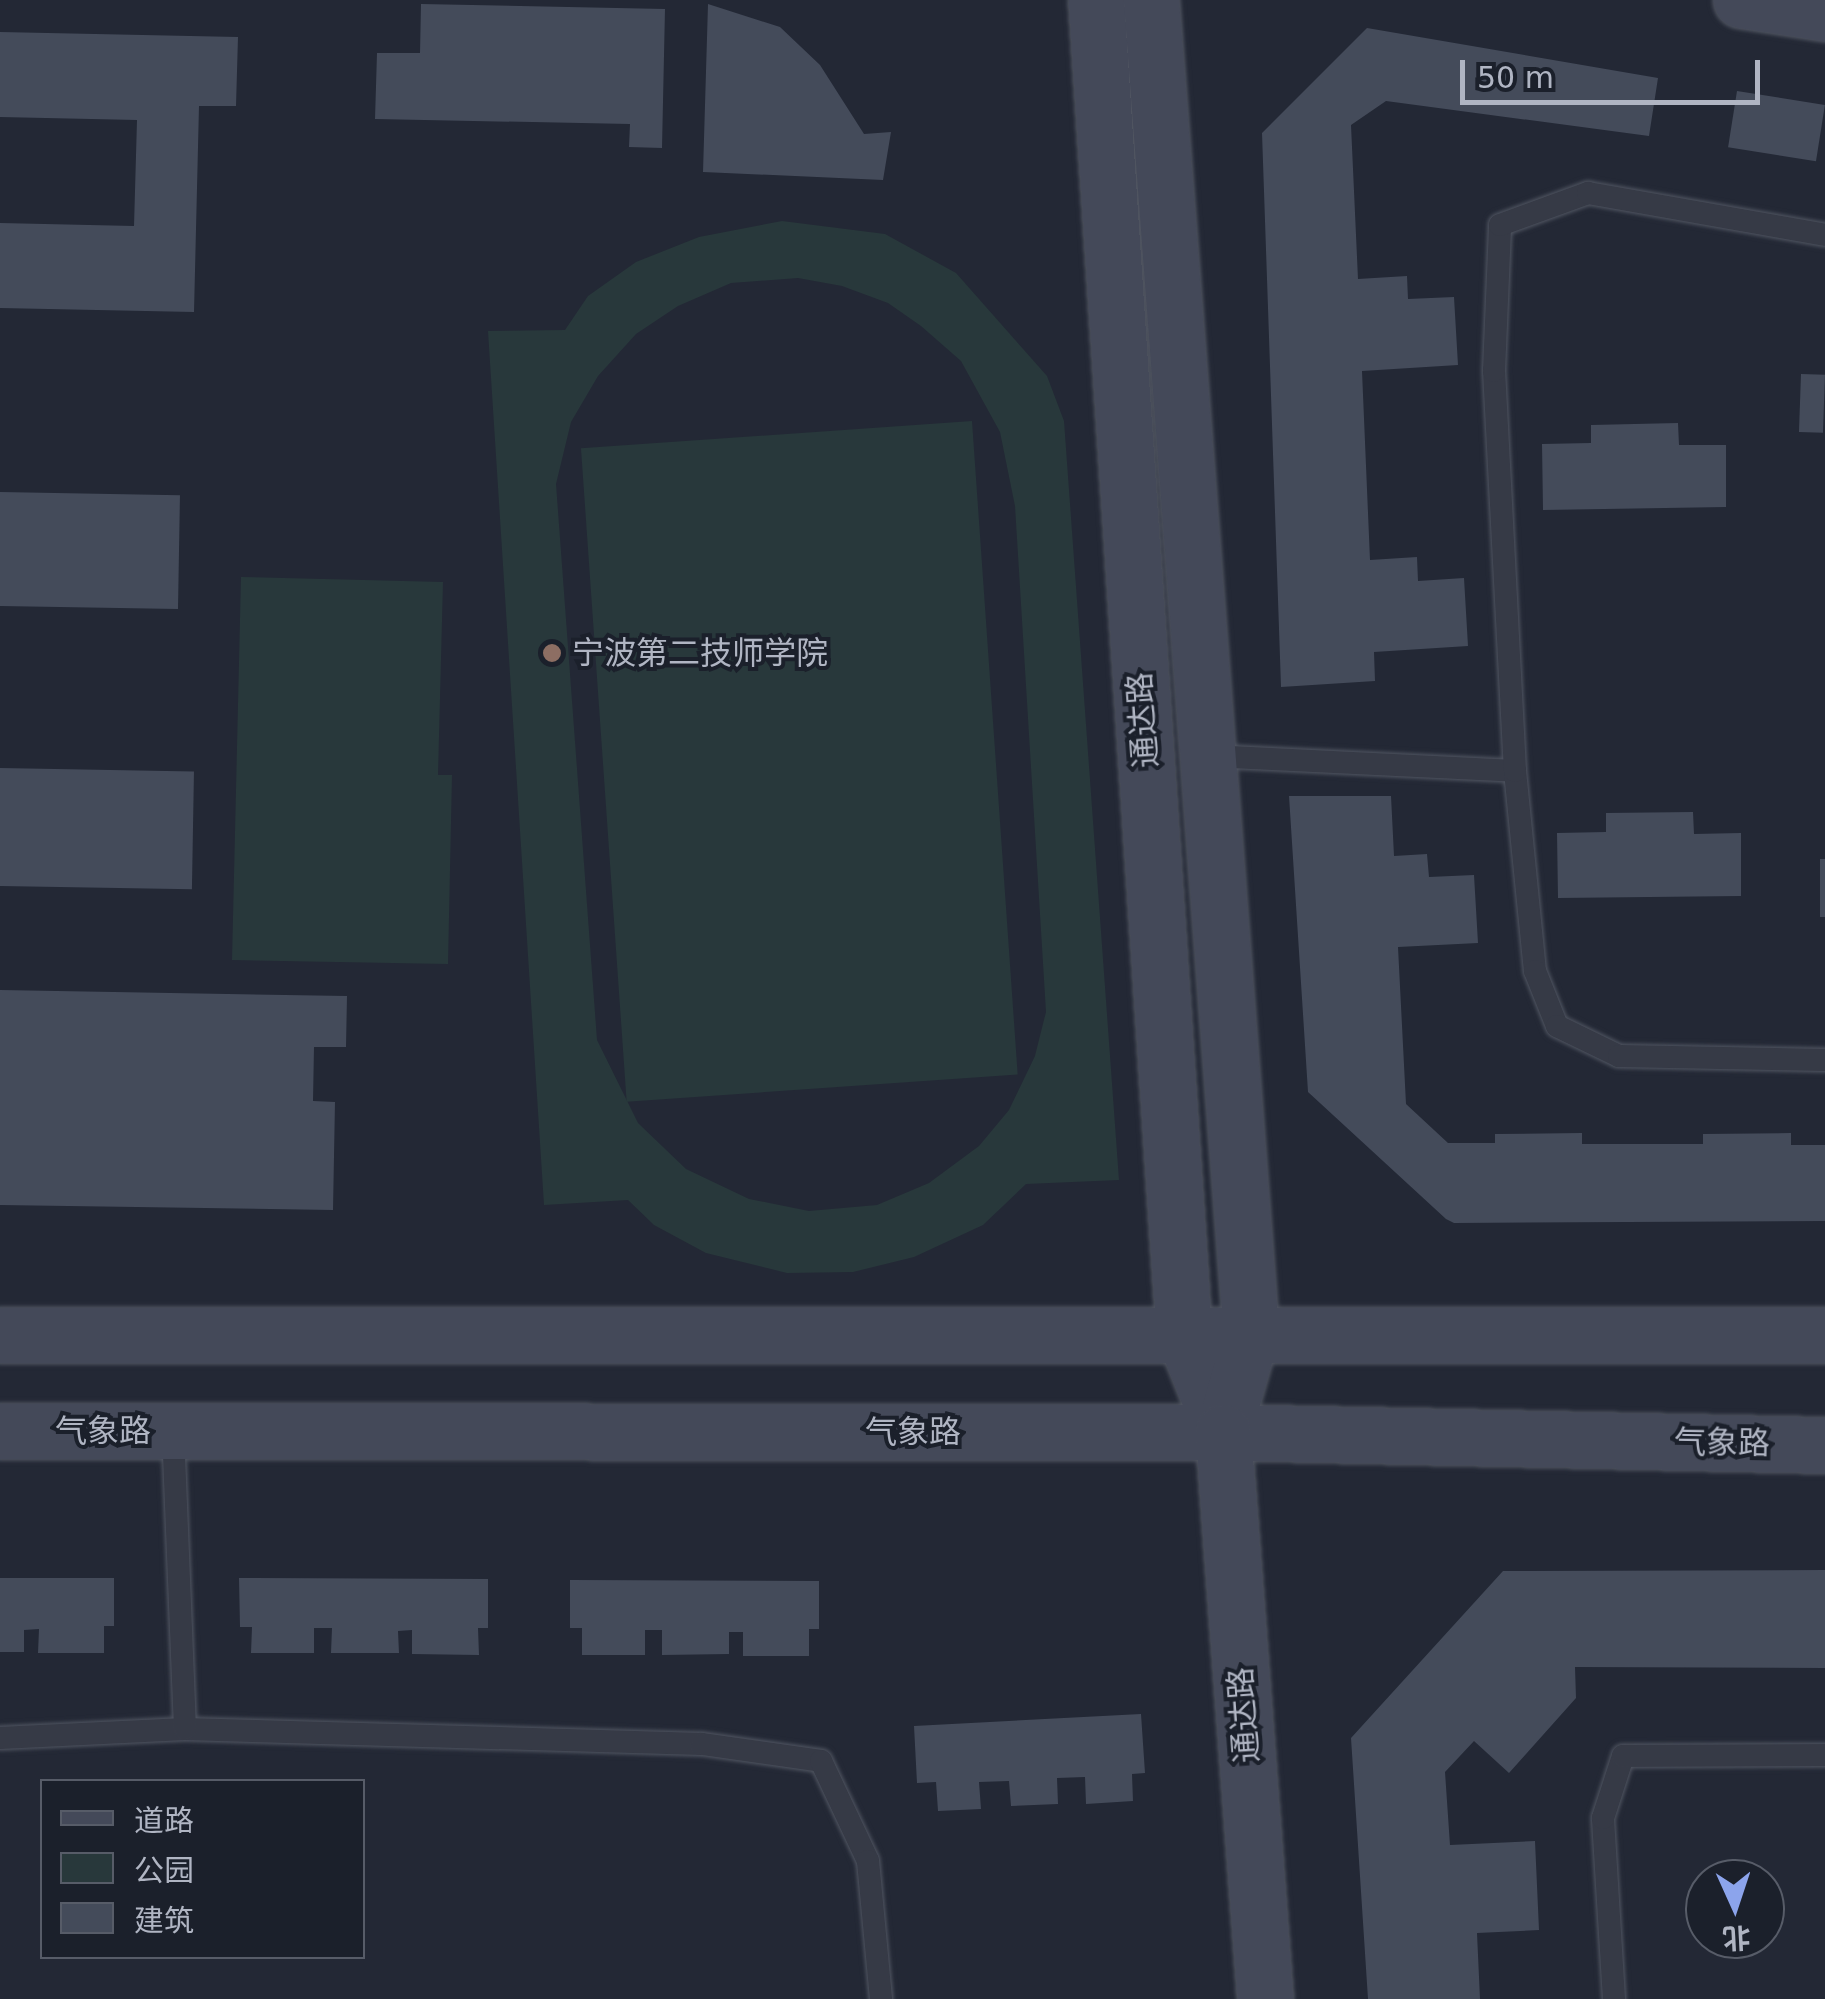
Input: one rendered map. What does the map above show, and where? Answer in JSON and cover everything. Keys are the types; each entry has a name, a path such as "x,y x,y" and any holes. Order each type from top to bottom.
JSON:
{"street":[{"name":"通达路","path":"1096,0 1184,1335 1223,1432 1265,1999"},
{"name":"通达路","path":"1151,0 1211,756 1251,1334 1223,1432"},
{"path":"1741,0 1825,14"},
{"path":"0,1335 1825,1335"},
{"name":"气象路","path":"0,1431 1223,1432 1825,1445"}],"lane":[{"path":"1825,235 1588,193 1500,226 1494,370 1515,772 1535,971 1557,1026 1619,1056 1825,1060"},
{"path":"1211,756 1515,772"},
{"path":"173,1432 185,1729"},
{"path":"0,1738 185,1729 702,1744 820,1761 868,1861 881,1999"},
{"path":"1614,1999 1603,1818 1623,1756 1825,1755"}],"green space":[{"path":"782,221 885,234 956,273 1047,376 1064,421 1119,1180 1026,1184 983,1225 914,1257 853,1272 787,1273 706,1253 654,1225 628,1200 544,1205 488,331 565,330 588,296 636,262 699,237","holes":["798,278 842,286 888,303 961,361 1000,432 1015,506 1046,1012 1035,1056 1009,1110 979,1146 929,1183 877,1205 809,1211 749,1199 686,1169 638,1123 597,1040 556,484 571,422 598,376 636,334 678,306 731,283"]},
{"path":"972,421 1018,1074 627,1102 581,448"},
{"path":"241,577 443,582 438,775 452,775 448,964 232,960"}],"building":[{"path":"421,4 665,9 662,148 629,147 630,124 375,119 377,53 420,53"},
{"path":"708,4 780,27 820,65 864,134 891,132 883,180 703,172"},
{"path":"1367,28 1658,78 1649,136 1386,101 1351,125 1358,279 1407,276 1408,299 1454,297 1458,365 1362,371 1370,560 1417,557 1418,581 1464,578 1468,646 1374,652 1375,681 1281,687 1262,133"},
{"path":"0,32 238,37 236,106 199,106 194,312 0,308 0,223 134,226 137,120 0,117"},
{"path":"1737,91 1825,105 1816,161 1728,147"},
{"path":"1801,374 1825,375 1823,433 1799,432"},
{"path":"1678,423 1679,445 1726,445 1726,507 1543,510 1542,444 1591,443 1591,425"},
{"path":"0,492 180,495 178,609 0,606"},
{"path":"0,768 194,771 192,889 0,886"},
{"path":"1289,796 1391,796 1394,856 1427,854 1429,877 1474,875 1478,943 1398,947 1406,1104 1448,1143 1495,1143 1495,1134 1582,1133 1582,1144 1703,1144 1703,1134 1791,1133 1791,1145 1825,1145 1825,1221 1454,1223 1446,1219 1308,1092"},
{"path":"1693,812 1694,834 1741,833 1741,896 1558,898 1557,833 1606,832 1606,813"},
{"path":"1820,859 1825,859 1825,917 1820,917"},
{"path":"0,990 347,996 346,1047 314,1047 313,1101 335,1102 333,1210 0,1205"},
{"path":"1825,1570 1825,1668 1575,1667 1576,1698 1509,1773 1474,1741 1445,1772 1450,1845 1535,1841 1539,1930 1477,1933 1480,1999 1368,1999 1351,1738 1503,1571"},
{"path":"0,1578 114,1578 114,1626 104,1626 104,1653 38,1653 39,1629 24,1630 24,1652 0,1652"},
{"path":"239,1578 488,1579 488,1628 478,1628 479,1655 412,1654 412,1630 398,1631 399,1653 331,1653 332,1628 314,1628 314,1653 251,1653 252,1627 240,1627"},
{"path":"570,1580 819,1581 819,1629 809,1629 809,1656 743,1656 743,1632 729,1632 729,1654 662,1655 662,1630 645,1630 645,1655 582,1655 582,1628 570,1628"},
{"path":"1141,1714 1145,1773 1132,1774 1133,1801 1086,1804 1085,1777 1057,1778 1058,1804 1011,1806 1009,1781 979,1782 981,1809 938,1811 936,1782 917,1783 914,1726"}],"place":[{"name":"宁波第二技师学院","path":"552,653"}]}
